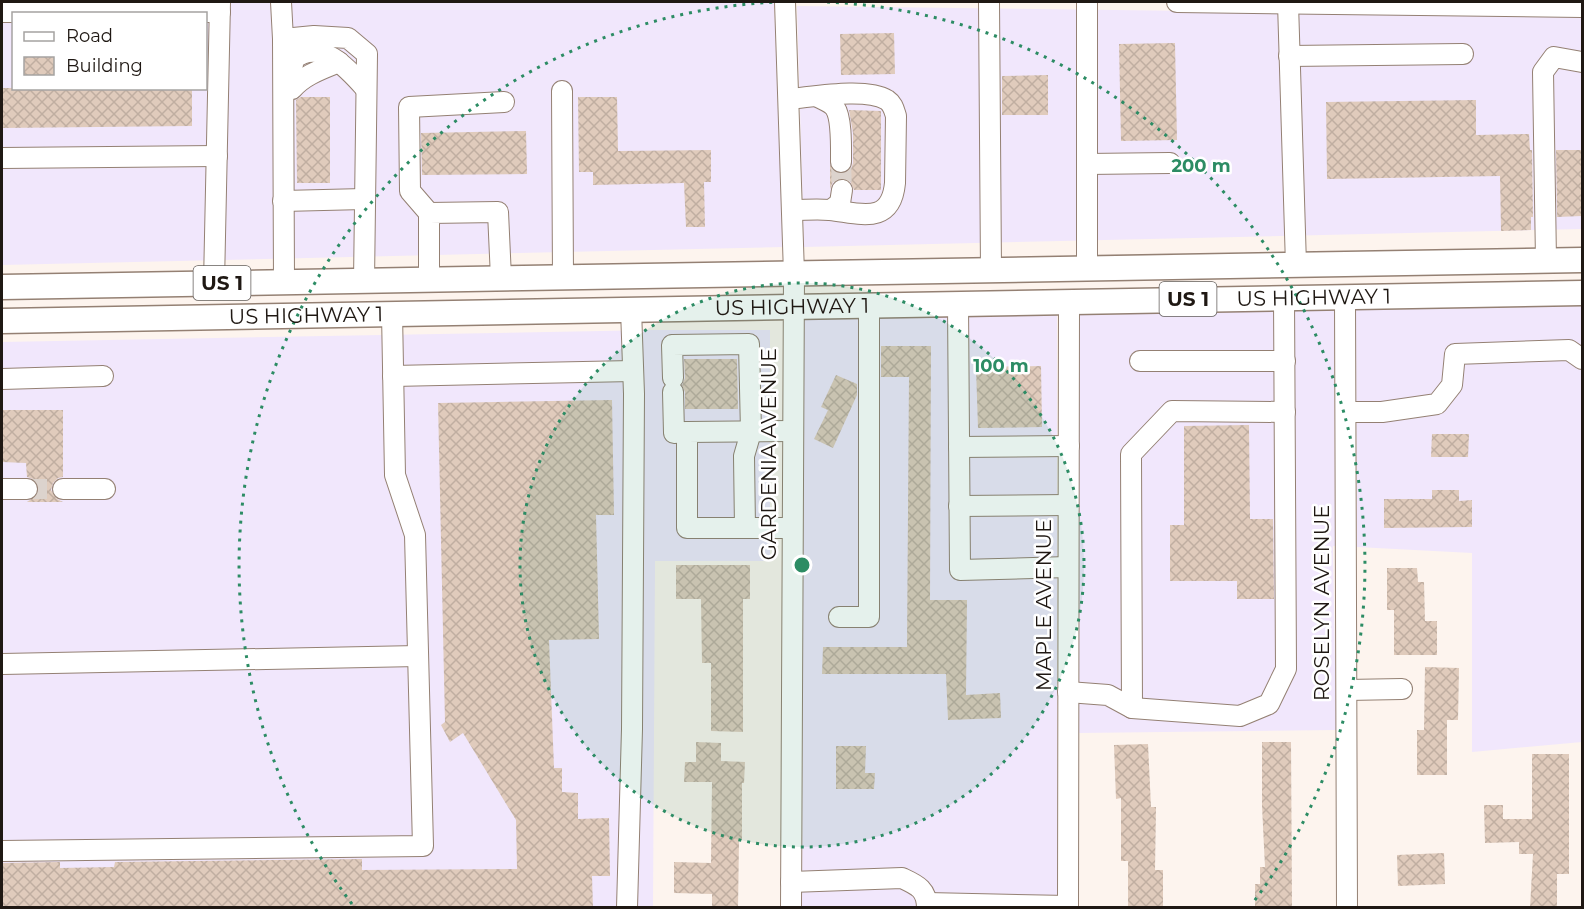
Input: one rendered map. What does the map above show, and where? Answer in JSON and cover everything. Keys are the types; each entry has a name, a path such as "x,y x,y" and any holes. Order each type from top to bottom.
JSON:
{"main road":[{"name":"US HIGHWAY 1","path":"2,286 1582,260"},
{"path":"392,313 407,294 436,280"},
{"path":"302,315 347,297 364,281"},
{"name":"US HIGHWAY 1","path":"2,321 1582,293"}],"street":[{"path":"280,2 283,39 284,282"},
{"name":"GARDENIA AVENUE","path":"786,2 794,274 791,908"},
{"path":"989,2 991,270"},
{"path":"1087,2 1087,269"},
{"path":"1177,2 1582,7"},
{"path":"1288,3 1296,265"},
{"path":"2,12 220,7 214,283"},
{"path":"283,39 314,36 348,38 367,54 364,281"},
{"path":"283,196 291,182 291,69 294,59 300,54 318,52 345,65 366,89"},
{"path":"1289,56 1463,54"},
{"path":"1546,260 1543,72 1554,57 1582,61"},
{"path":"562,91 563,278"},
{"path":"789,99 848,93 886,99 893,106 896,116 896,183 890,204 880,212 871,215 846,214 831,210 792,210"},
{"path":"818,97 836,108 841,140 841,162"},
{"path":"436,280 429,213 410,191 409,107 504,102"},
{"path":"2,158 217,156"},
{"path":"1087,164 1170,163"},
{"path":"831,210 840,203 842,190"},
{"path":"283,196 364,199"},
{"path":"429,213 498,212 501,278"},
{"path":"1068,692 1108,695 1132,708 1240,716 1269,704 1286,669 1284,297"},
{"name":"ROSELYN AVENUE","path":"1345,298 1347,908"},
{"name":"MAPLE AVENUE","path":"1068,907 1069,302"},
{"path":"958,304 960,570 1068,567"},
{"path":"839,617 869,617 869,305"},
{"path":"627,908 632,717 633,371 631,309"},
{"path":"2,851 423,846 415,535 394,475 392,313"},
{"path":"745,528 744,456 751,432 749,344 672,345 674,433 687,432 751,432 793,431"},
{"path":"1346,412 1382,412 1437,404 1452,385 1455,354 1569,350 1582,359"},
{"path":"1140,361 1285,361"},
{"path":"393,376 633,371"},
{"path":"2,379 103,376"},
{"path":"1132,708 1131,454 1172,411 1285,412"},
{"path":"687,432 687,528 792,528"},
{"path":"958,447 1069,446"},
{"path":"2,489 27,489"},
{"path":"63,489 105,489"},
{"path":"959,506 1068,505"},
{"path":"2,664 418,656"},
{"path":"1347,690 1402,689"},
{"path":"791,882 902,878 917,885 927,897 927,905 1068,907"}],"shaded area":[{"path":"2,2 774,2 783,247 2,265"},
{"path":"797,6 1582,16 1582,229 804,247"},
{"path":"1582,306 1582,742 1472,752 1472,553 1357,547 1356,310"},
{"path":"1334,310 1335,546 1333,546 1336,730 1079,733 1079,315"},
{"path":"1057,315 1057,907 802,908 804,318"},
{"path":"770,330 770,561 655,561 653,907 2,907 2,342"}],"building":[{"path":"894,33 895,74 841,75 840,34"},
{"path":"1175,43 1177,140 1121,141 1119,44"},
{"path":"1048,75 1048,115 1002,115 1002,76"},
{"path":"2,88 12,88 12,90 192,90 192,126 2,128"},
{"path":"301,97 330,97 330,183 297,183 296,100"},
{"path":"578,97 617,97 618,151 711,150 711,182 704,182 705,227 686,227 684,183 593,185 593,172 579,172"},
{"path":"1476,100 1476,135 1529,134 1530,150 1532,150 1533,217 1531,217 1531,230 1501,231 1500,176 1327,179 1326,102"},
{"path":"849,110 881,111 881,190 854,190 850,181 843,178 833,182 830,189 830,164 834,172 842,174 851,169 853,163 853,133"},
{"path":"526,131 527,174 422,175 421,133"},
{"path":"1556,150 1582,150 1582,216 1557,217"},
{"path":"881,346 931,346 930,600 967,600 966,695 1000,693 1001,718 948,720 946,674 822,674 823,647 907,647 909,377 881,377"},
{"path":"684,359 737,359 738,409 685,409 685,392 682,385 685,378"},
{"path":"1041,366 1042,427 978,428 976,367"},
{"path":"836,375 857,384 857,395 833,448 814,439 828,410 821,407"},
{"path":"612,400 614,515 596,515 599,639 549,640 554,768 562,768 562,792 578,793 578,819 609,818 610,876 592,876 593,908 2,908 2,863 60,862 60,868 114,867 115,862 362,859 362,870 517,869 516,820 463,733 450,742 441,725 445,722 438,403"},
{"path":"2,410 63,410 63,477 53,483 51,490 57,499 63,502 27,502 37,495 38,484 27,477 26,463 2,462"},
{"path":"1249,425 1250,519 1273,519 1274,599 1237,599 1237,581 1170,581 1170,525 1184,525 1184,426"},
{"path":"1432,434 1469,434 1468,457 1431,457"},
{"path":"1432,490 1459,490 1459,501 1472,500 1472,527 1384,528 1384,499 1432,499"},
{"path":"676,565 750,565 750,599 743,599 743,732 711,731 711,663 702,663 701,599 676,599"},
{"path":"1387,568 1417,568 1418,582 1424,582 1425,621 1437,621 1437,655 1394,655 1394,610 1387,610"},
{"path":"1425,667 1459,668 1458,720 1447,720 1447,775 1417,775 1417,730 1424,730"},
{"path":"696,742 721,743 721,761 745,762 744,783 742,783 742,840 739,840 738,908 712,908 712,894 674,893 674,862 711,863 712,782 684,782 685,762 696,762"},
{"path":"1262,742 1291,742 1292,908 1255,908 1255,884 1260,884 1260,867 1265,867"},
{"path":"1148,744 1151,807 1156,807 1155,870 1163,870 1163,908 1128,908 1128,861 1121,861 1121,798 1116,799 1114,745"},
{"path":"836,746 866,746 865,773 875,773 874,789 836,789"},
{"path":"1532,754 1569,754 1569,874 1557,874 1557,908 1530,908 1533,854 1519,854 1519,842 1485,843 1484,805 1503,805 1503,819 1532,819"},
{"path":"1444,853 1445,884 1398,886 1397,855"}],"tunnel":[{"path":"841,162 842,190"},
{"path":"27,489 63,489"}]}
